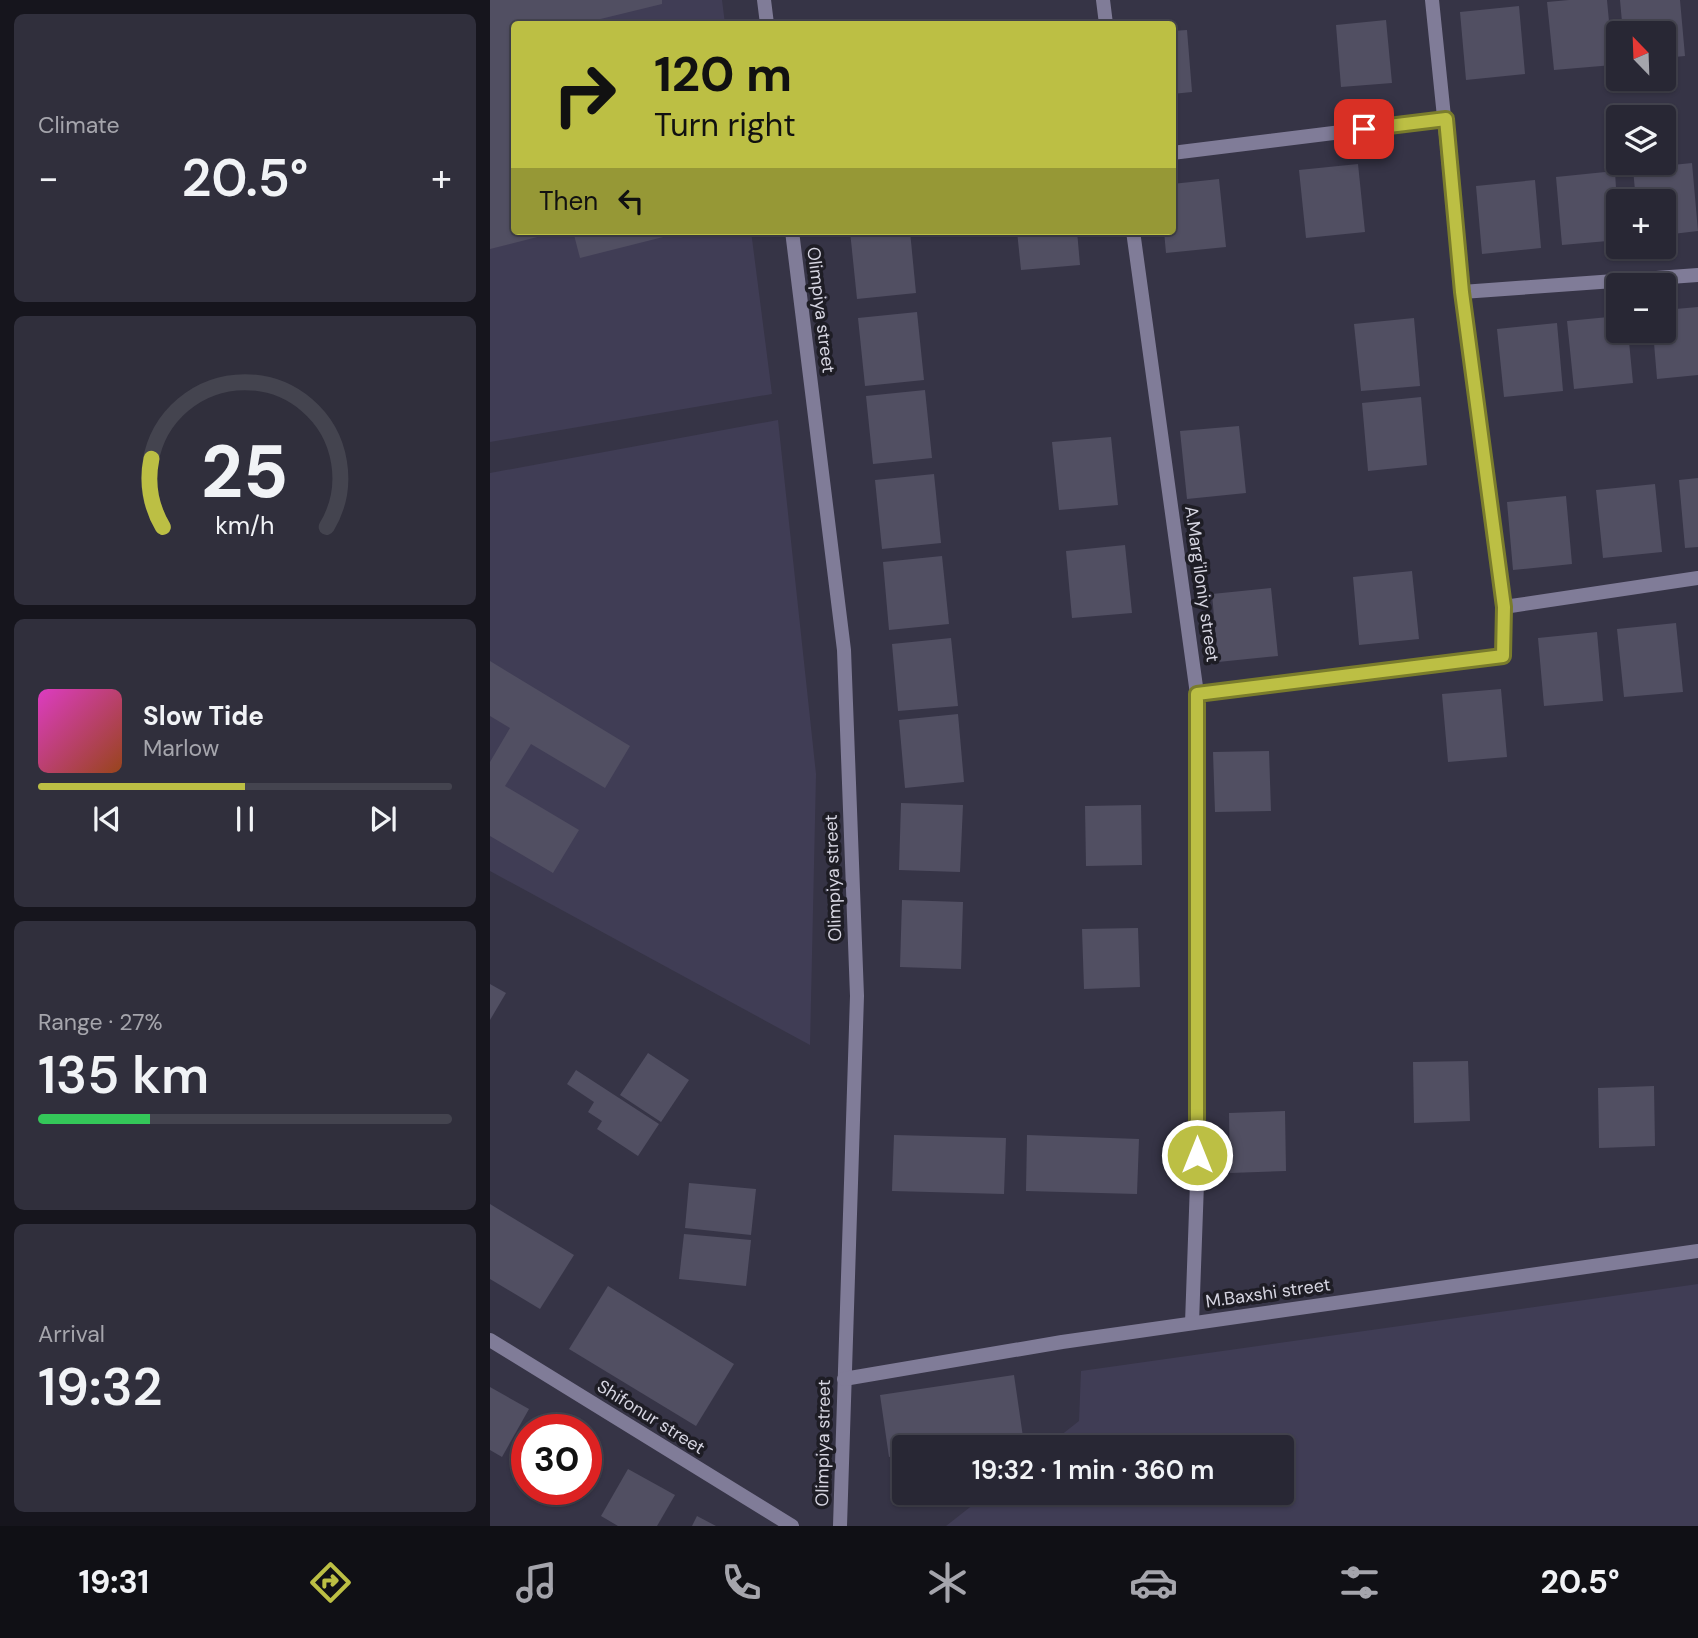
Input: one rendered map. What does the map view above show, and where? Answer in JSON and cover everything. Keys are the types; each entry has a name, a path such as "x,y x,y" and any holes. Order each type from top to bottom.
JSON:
{"street":[{"path":"764,0 767,21"},
{"path":"1102,0 1106,21"},
{"path":"1197,694 1503,656 1504,607 1462,292 1432,0"},
{"path":"1176,153 1446,119"},
{"name":"Olimpiya street","path":"792,235 844,650 857,996 841,1526"},
{"name":"A.Marg'iloniy street","path":"1134,235 1197,694 1197,1183 1192,1323"},
{"path":"1462,292 1698,275"},
{"path":"1504,607 1698,578"},
{"name":"M.Baxshi street","path":"844,1379 1192,1323 1698,1251"},
{"name":"Shifonur street","path":"490,1340 792,1526"}],"shaded area":[{"path":"490,0 722,0 725,21 511,21 511,235 752,235 772,394 490,442"},
{"path":"778,420 816,774 810,1045 490,871 490,473"},
{"path":"1698,1284 1698,1526 946,1526 973,1505 1294,1505 1294,1435 1061,1435 1079,1421 1081,1371"}],"building":[{"path":"490,0 662,0 662,4 592,21 511,21 511,235 545,235 490,249"},
{"path":"1607,0 1609,21 1606,21 1606,66 1554,70 1547,2"},
{"path":"1620,0 1680,0 1685,56 1676,57 1676,21 1622,21"},
{"path":"1519,6 1525,74 1466,80 1460,12"},
{"path":"1386,20 1392,83 1341,87 1336,25"},
{"path":"1187,30 1192,92 1176,94 1176,31"},
{"path":"1692,163 1698,231 1676,234 1676,189 1635,189 1634,175 1676,175 1676,165"},
{"path":"1358,164 1365,232 1306,238 1299,170"},
{"path":"1606,172 1606,175 1615,175 1616,189 1606,189 1606,241 1562,245 1556,177"},
{"path":"1219,179 1226,247 1166,253 1164,235 1176,235 1176,184"},
{"path":"1535,180 1541,248 1482,254 1476,186"},
{"path":"574,235 671,235 580,258"},
{"path":"850,235 910,235 916,293 857,299"},
{"path":"1017,235 1077,235 1080,265 1021,270"},
{"path":"1698,307 1698,375 1657,379 1654,343 1676,343 1676,309"},
{"path":"917,312 924,380 865,386 858,318"},
{"path":"1606,317 1606,343 1629,343 1633,383 1574,389 1567,321"},
{"path":"1414,318 1420,386 1361,391 1354,324"},
{"path":"1557,323 1563,391 1504,397 1497,329"},
{"path":"925,390 932,458 873,464 866,396"},
{"path":"1421,397 1427,465 1368,471 1362,403"},
{"path":"1239,426 1246,493 1187,499 1180,431"},
{"path":"1111,437 1118,505 1059,510 1052,442"},
{"path":"934,474 941,543 882,549 875,480"},
{"path":"1698,478 1698,547 1685,548 1679,480"},
{"path":"1655,484 1662,552 1603,558 1596,490"},
{"path":"1566,496 1572,564 1513,570 1507,502"},
{"path":"1125,545 1132,613 1072,618 1066,551"},
{"path":"942,556 949,624 889,630 883,562"},
{"path":"1412,571 1419,639 1359,645 1353,577"},
{"path":"1271,588 1278,656 1218,662 1212,594"},
{"path":"1676,623 1683,692 1624,697 1617,629"},
{"path":"1597,632 1603,701 1544,706 1538,638"},
{"path":"951,638 958,706 898,711 892,644"},
{"path":"490,661 630,746 605,788 531,744 505,786 579,830 553,873 490,836 490,762 510,728 490,716"},
{"path":"1501,689 1507,757 1448,762 1442,694"},
{"path":"958,714 964,782 905,788 899,720"},
{"path":"1269,751 1271,811 1215,812 1213,752"},
{"path":"901,803 963,805 960,872 899,870"},
{"path":"1141,805 1142,865 1086,866 1085,806"},
{"path":"902,900 963,902 961,969 900,967"},
{"path":"1138,928 1140,987 1084,989 1082,929"},
{"path":"490,984 506,993 490,1020"},
{"path":"648,1053 689,1080 661,1122 620,1095"},
{"path":"1468,1061 1470,1121 1414,1123 1413,1062"},
{"path":"576,1070 659,1124 638,1156 597,1129 602,1121 588,1112 594,1102 567,1084"},
{"path":"1654,1086 1655,1146 1599,1148 1598,1088"},
{"path":"1285,1111 1286,1171 1230,1173 1229,1113"},
{"path":"894,1135 1006,1138 1004,1194 892,1191"},
{"path":"1027,1135 1139,1139 1137,1194 1026,1191"},
{"path":"689,1183 756,1189 751,1235 685,1228"},
{"path":"490,1204 574,1255 540,1309 490,1279"},
{"path":"684,1234 751,1240 746,1286 679,1279"},
{"path":"608,1286 734,1364 696,1426 569,1349"},
{"path":"1014,1375 1023,1435 892,1435 892,1456 889,1457 880,1395"},
{"path":"490,1387 529,1409 526,1414 511,1414 511,1441 502,1457 490,1450"},
{"path":"628,1469 675,1495 657,1526 618,1526 601,1516"},
{"path":"697,1516 716,1526 692,1526"}],"route":[{"path":"1197,1155 1197,694 1503,656 1504,607 1462,292 1446,119 1364,129"}]}
